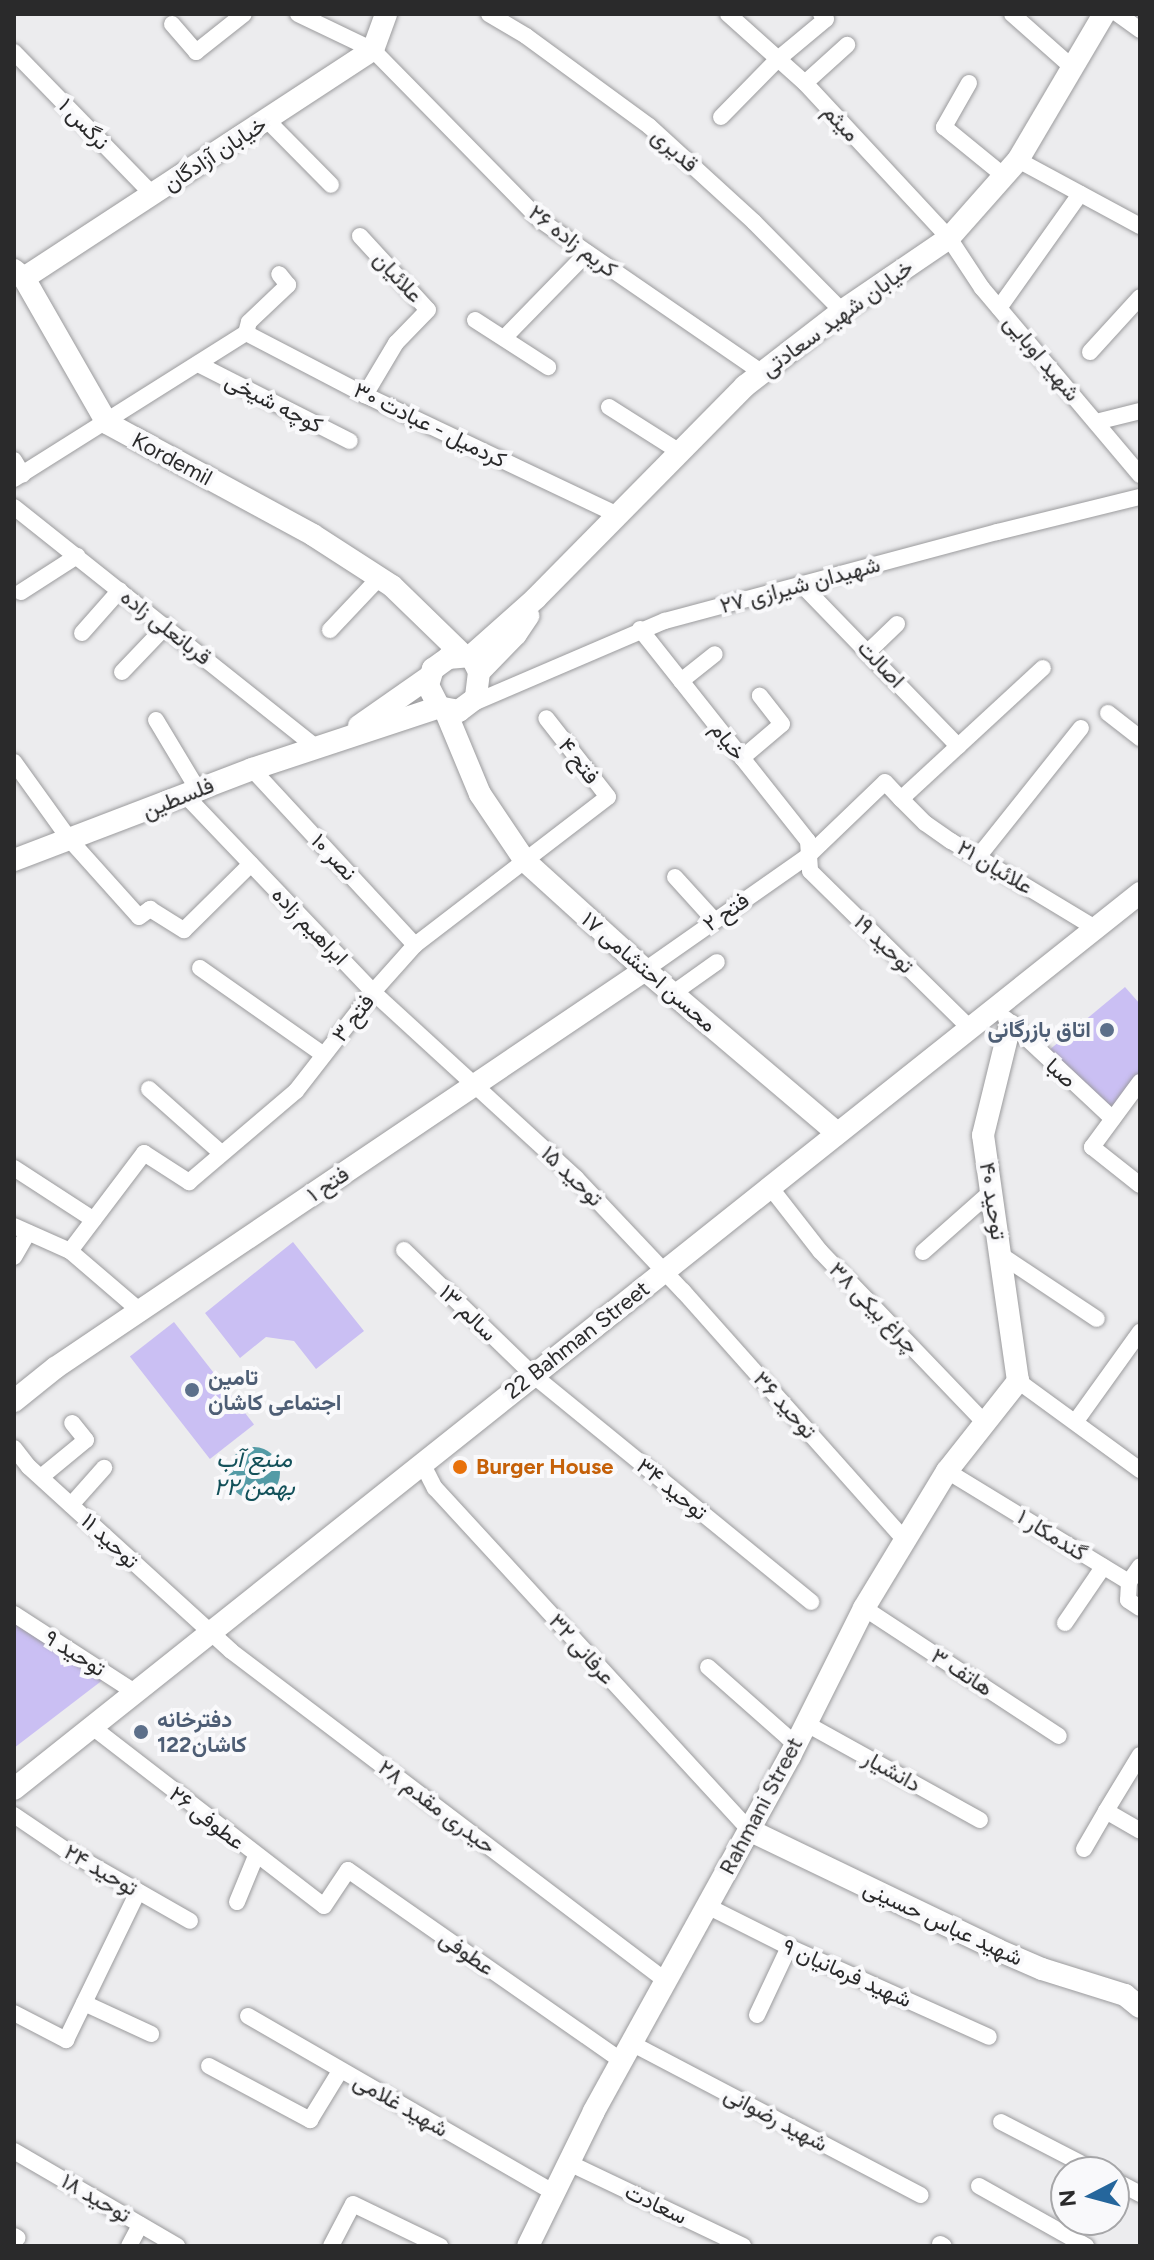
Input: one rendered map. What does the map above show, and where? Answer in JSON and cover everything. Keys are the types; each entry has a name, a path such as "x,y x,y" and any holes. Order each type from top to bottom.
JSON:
{"street":[{"path":"172,24 196,52 244,14"},
{"name":"کریم زاده ۲۶","path":"298,14 373,50 540,220 761,372"},
{"path":"373,50 386,14"},
{"name":"قدیری","path":"489,14 526,36 649,126 754,222 842,311"},
{"name":"میثم","path":"728,14 805,83 949,238"},
{"path":"721,117 778,59 826,19 821,14"},
{"path":"1012,14 1073,68"},
{"name":"خیابان شهید سعادتی","path":"471,661 516,634 536,598 616,514 761,372 842,311 949,238 1011,168 1104,14"},
{"path":"1118,14 1140,30"},
{"path":"805,83 847,45"},
{"name":"خیابان آزادگان","path":"19,274 153,195 373,50"},
{"name":"نرگس ۱","path":"14,52 153,195"},
{"path":"969,83 944,127 1011,168 1080,194 1140,226"},
{"path":"267,120 331,185"},
{"path":"999,308 1080,194"},
{"name":"علائیان","path":"360,236 428,310 396,343 365,395"},
{"name":"شهید اوبایی","path":"949,238 999,308 1140,475"},
{"path":"504,338 587,253"},
{"name":"Kordemil","path":"19,274 107,423 313,535 386,582"},
{"path":"17,471 107,423 246,333 249,322 284,280"},
{"path":"1090,352 1140,297"},
{"path":"475,320 548,367"},
{"name":"کردمیل - عبادت ۳۰","path":"246,333 365,395 616,514"},
{"name":"کوچه شیخی","path":"198,364 350,441"},
{"path":"609,407 680,452"},
{"path":"1096,422 1140,411"},
{"name":"شهیدان شیرازی ۲۷","path":"471,704 640,629 801,584 1140,497"},
{"name":"قربانعلی زاده","path":"14,507 317,748"},
{"path":"21,592 77,556"},
{"path":"330,630 386,582"},
{"path":"342,738 442,708 459,711 471,704 479,690 471,661 386,582"},
{"path":"386,582 419,625 429,646 429,694 442,708"},
{"name":"اصالت","path":"801,584 958,746"},
{"path":"82,633 120,590"},
{"path":"869,651 897,624"},
{"path":"122,672 166,626"},
{"name":"خیام","path":"640,629 808,841 809,855"},
{"path":"681,681 715,654"},
{"path":"342,738 448,658 471,661"},
{"path":"901,799 1043,668"},
{"path":"742,758 782,724 760,696"},
{"name":"محسن احتشامی ۱۷","path":"471,704 472,755 480,794"},
{"name":"محسن احتشامی ۱۷","path":"442,708 480,794 525,861 672,994 836,1132"},
{"path":"1108,713 1140,738"},
{"name":"فتح ۴","path":"525,861 608,797 546,718"},
{"name":"ابراهیم زاده","path":"156,720 192,793 251,864 373,992 475,1084"},
{"path":"978,857 1081,728"},
{"name":"فلسطین","path":"14,860 342,738"},
{"path":"14,762 70,840 139,917 150,909 184,930 251,864"},
{"name":"نصر ۱۰","path":"252,769 415,945"},
{"name":"فتح ۲","path":"645,970 809,855 885,782 901,799"},
{"name":"علائیان ۲۱","path":"901,799 925,823 1095,928"},
{"name":"توحید ۱۹","path":"809,855 810,871 970,1028"},
{"name":"فتح ۳","path":"94,1220 144,1153 189,1182 277,1109 415,945 525,861"},
{"path":"675,877 714,920"},
{"name":"22 Bahman Street","path":"14,1789 836,1132 970,1028 1003,1016 1095,928 1140,893"},
{"path":"672,994 717,962"},
{"path":"200,968 324,1055"},
{"name":"فتح ۱","path":"14,1401 55,1368 645,970"},
{"name":"صبا","path":"1003,1016 1113,1119"},
{"name":"توحید ۴۰","path":"1003,1016 983,1135 1018,1381"},
{"path":"1140,1082 1092,1147 1140,1185"},
{"name":"توحید ۱۵","path":"475,1084 576,1178 665,1271"},
{"path":"149,1089 221,1153"},
{"path":"14,1168 94,1220 70,1251"},
{"name":"چراغ بیکی ۳۸","path":"770,1187 820,1251 985,1423"},
{"path":"923,1252 992,1191"},
{"path":"14,1257 21,1229 70,1251 140,1311"},
{"name":"سالم ۱۳","path":"404,1250 533,1375"},
{"path":"1001,1255 1097,1319"},
{"name":"توحید ۳۶","path":"665,1271 905,1540"},
{"path":"1076,1421 1140,1332"},
{"name":"توحید ۳۴","path":"533,1375 811,1602"},
{"path":"1018,1381 1140,1470"},
{"name":"Rahmani Street","path":"528,2246 626,2052 749,1830 864,1608 947,1471 1018,1381"},
{"path":"41,1477 86,1440 72,1423"},
{"name":"توحید ۱۱","path":"14,1448 41,1477 209,1633"},
{"name":"عرفانی ۳۲","path":"422,1463 435,1488 749,1830"},
{"path":"71,1505 104,1468"},
{"name":"گندمکار ۱","path":"947,1471 1129,1582"},
{"path":"1140,1566 1129,1582 1128,1600 1140,1608"},
{"path":"1065,1623 1103,1567"},
{"name":"هاتف ۳","path":"864,1608 1059,1736"},
{"name":"توحید ۹","path":"14,1614 136,1693"},
{"name":"حیدری مقدم ۲۸","path":"209,1633 666,1981"},
{"path":"708,1667 795,1744"},
{"name":"دانشیار","path":"805,1723 980,1820"},
{"name":"عطوفی ۲۶","path":"91,1726 324,1906"},
{"path":"1084,1849 1140,1755"},
{"path":"1106,1811 1140,1831"},
{"name":"توحید ۲۴","path":"14,1815 64,1849 190,1921"},
{"name":"شهید عباس حسینی","path":"749,1830 998,1950 1042,1969 1125,1995 1140,2007"},
{"path":"237,1902 256,1856"},
{"name":"عطوفی","path":"324,1906 348,1870 626,2052"},
{"path":"14,2013 66,2040 138,1892"},
{"name":"شهید فرمانیان ۹","path":"707,1906 789,1947 989,2037"},
{"path":"757,2015 789,1947"},
{"path":"84,2003 151,2034"},
{"name":"شهید غلامی","path":"248,2016 555,2193"},
{"name":"شهید رضوانی","path":"626,2052 920,2195"},
{"path":"209,2066 310,2120 340,2071"},
{"path":"1001,2122 1067,2156"},
{"name":"توحید ۱۸","path":"14,2151 177,2246"},
{"name":"سعادت","path":"569,2163 743,2246"},
{"path":"979,2186 1086,2246"},
{"path":"331,2246 353,2204 440,2246"},
{"path":"129,2246 140,2225"}],"water":[{"name":"منبع آب ۲۲ بهمن","path":"254,1447 272,1455 280,1473 272,1491 254,1499 236,1491 228,1473 236,1455"}],"building":[{"name":"اتاق بازرگانی","path":"1125,987 1140,1004 1140,1082 1113,1119 1042,1056"},
{"path":"293,1242 364,1331 316,1369 294,1341 266,1337 240,1358 205,1313"},
{"name":"تامین اجتماعی کاشان","path":"174,1322 254,1424 210,1459 130,1356"},
{"path":"14,1623 104,1679 14,1748"}],"place":[{"name":"اتاق بازرگانی","path":"1107,1030"},
{"name":"تامین اجتماعی کاشان","path":"192,1390"},
{"name":"Burger House","path":"460,1467"},
{"name":"دفترخانه 122کاشان","path":"141,1732"}]}
